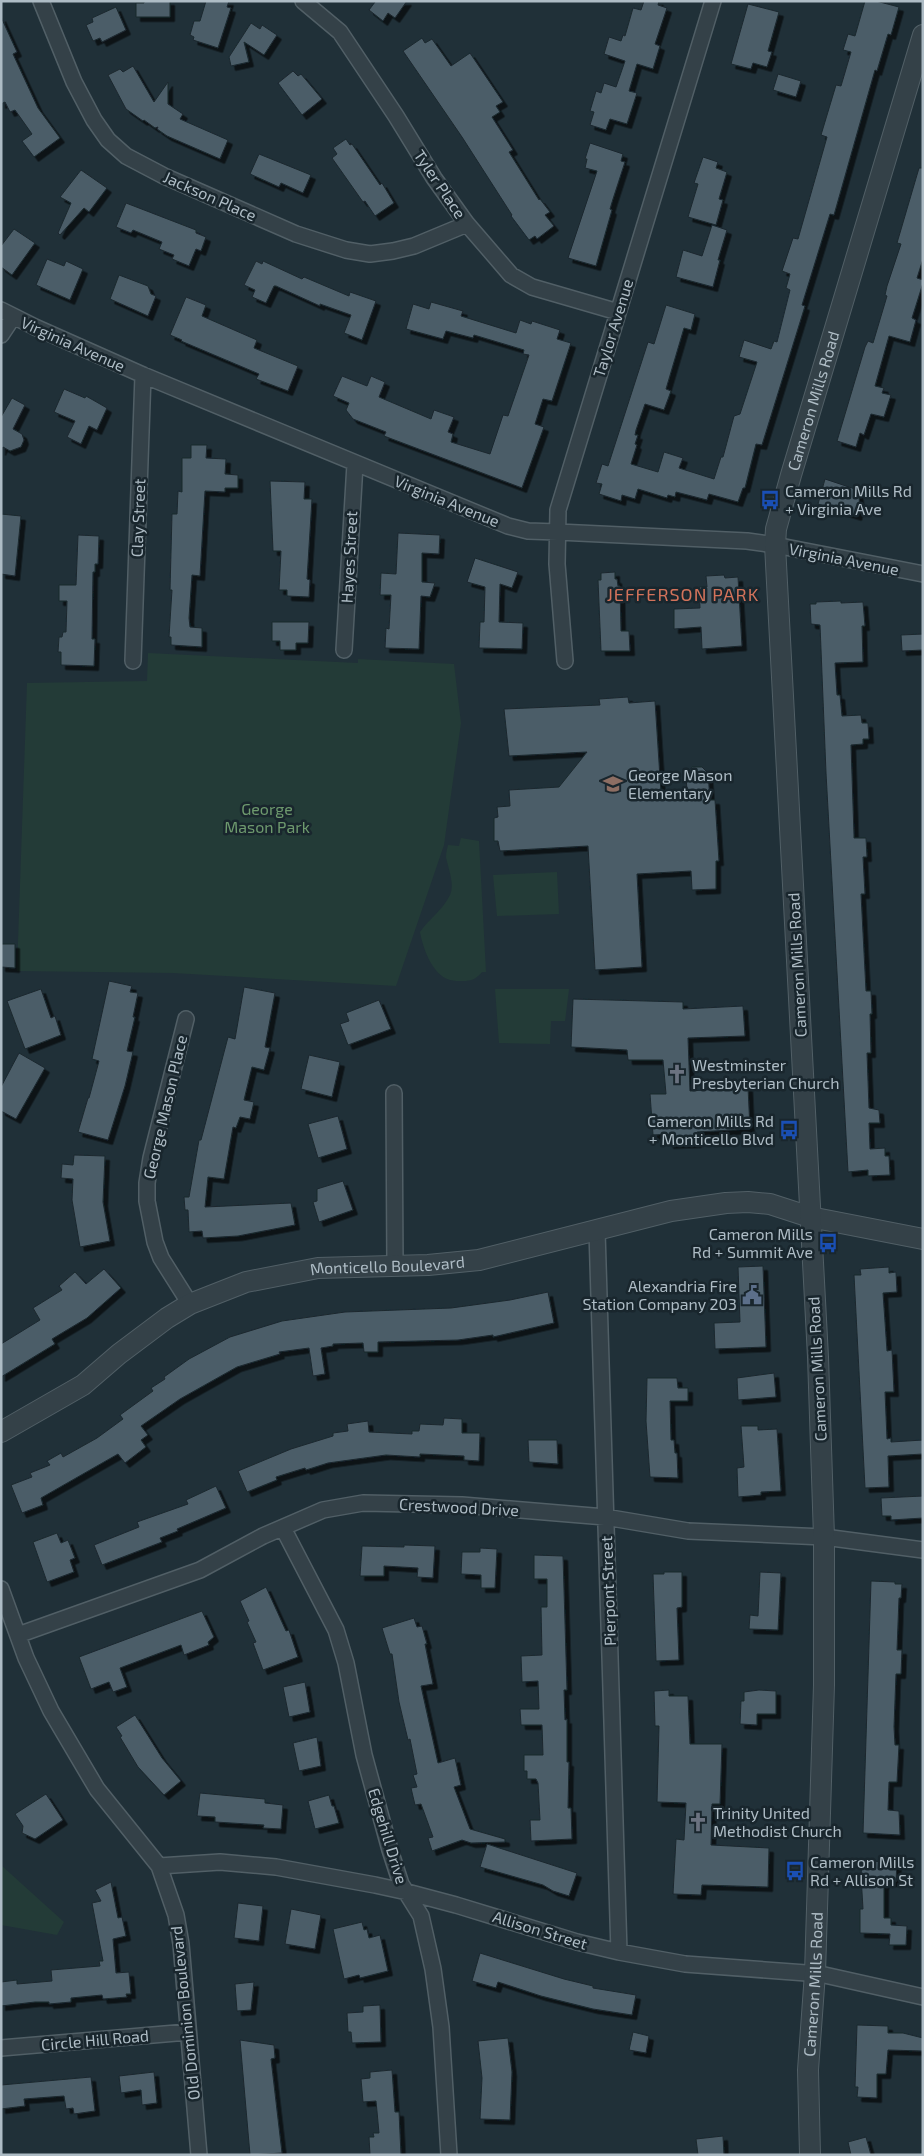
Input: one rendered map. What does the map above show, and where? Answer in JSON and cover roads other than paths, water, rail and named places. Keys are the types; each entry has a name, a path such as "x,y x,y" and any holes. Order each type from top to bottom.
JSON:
{"street":[{"name":"Jackson Place","path":"41,1 74,82 94,120 108,140 126,156 164,176 296,234 346,250 370,254 414,246 466,224"},
{"name":"Tyler Place","path":"303,1 340,32 396,116 434,178 466,224 511,275 539,289 618,312"},
{"name":"Taylor Avenue","path":"565,661 557,564 558,510 713,1"},
{"name":"Cameron Mills Road","path":"810,2155 808,2070 815,1973 824,1685 824,1538 818,1357 775,545 776,529 791,475 923,36"},
{"name":"Virginia Avenue","path":"7,314 143,375 500,524 528,530 747,541 923,574"},
{"path":"1,335 7,314"},
{"name":"Clay Street","path":"134,661 143,375"},
{"name":"Hayes Street","path":"344,650 355,464"},
{"name":"George Mason Place","path":"186,1019 151,1158 147,1183 155,1242 162,1258 190,1304"},
{"path":"394,1093 395,1267"},
{"name":"Monticello Boulevard","path":"1,1432 83,1385 166,1318 190,1304 246,1282 318,1268 395,1267 480,1260 672,1211 726,1203 770,1204 810,1217 923,1240"},
{"name":"Pierpont Street","path":"597,1231 619,1952"},
{"name":"Crestwood Drive","path":"18,1635 200,1570 323,1510 363,1503 462,1505 606,1517 688,1531 824,1538 923,1550"},
{"name":"Edgehill Drive","path":"283,1528 336,1630 346,1663 364,1755 390,1850 401,1884 421,1916 433,1969 441,2027 449,2155"},
{"name":"Old Dominion Boulevard","path":"1,1589 26,1658 51,1711 73,1750 97,1789 136,1835 159,1866 176,1915 179,1935 199,2155"},
{"name":"Allison Street","path":"159,1866 220,1862 357,1882 407,1892 456,1905 577,1942 619,1952 685,1964 815,1973 923,1997"},
{"name":"Circle Hill Road","path":"1,2048 188,2032"}],"place":[{"name":"Cameron Mills Rd + Virginia Ave","path":"770,500"},
{"name":"George Mason Elementary","path":"613,784"},
{"name":"Westminster Presbyterian Church","path":"677,1074"},
{"name":"Cameron Mills Rd + Monticello Blvd","path":"789,1130"},
{"name":"Cameron Mills Rd + Summit Ave","path":"828,1243"},
{"name":"Alexandria Fire Station Company 203","path":"752,1295"},
{"name":"Trinity United Methodist Church","path":"698,1822"},
{"name":"Cameron Mills Rd + Allison St","path":"795,1871"}],"district":[{"name":"JEFFERSON PARK","path":"683,595"}],"park label":[{"name":"George Mason Park","path":"267,818"}]}
